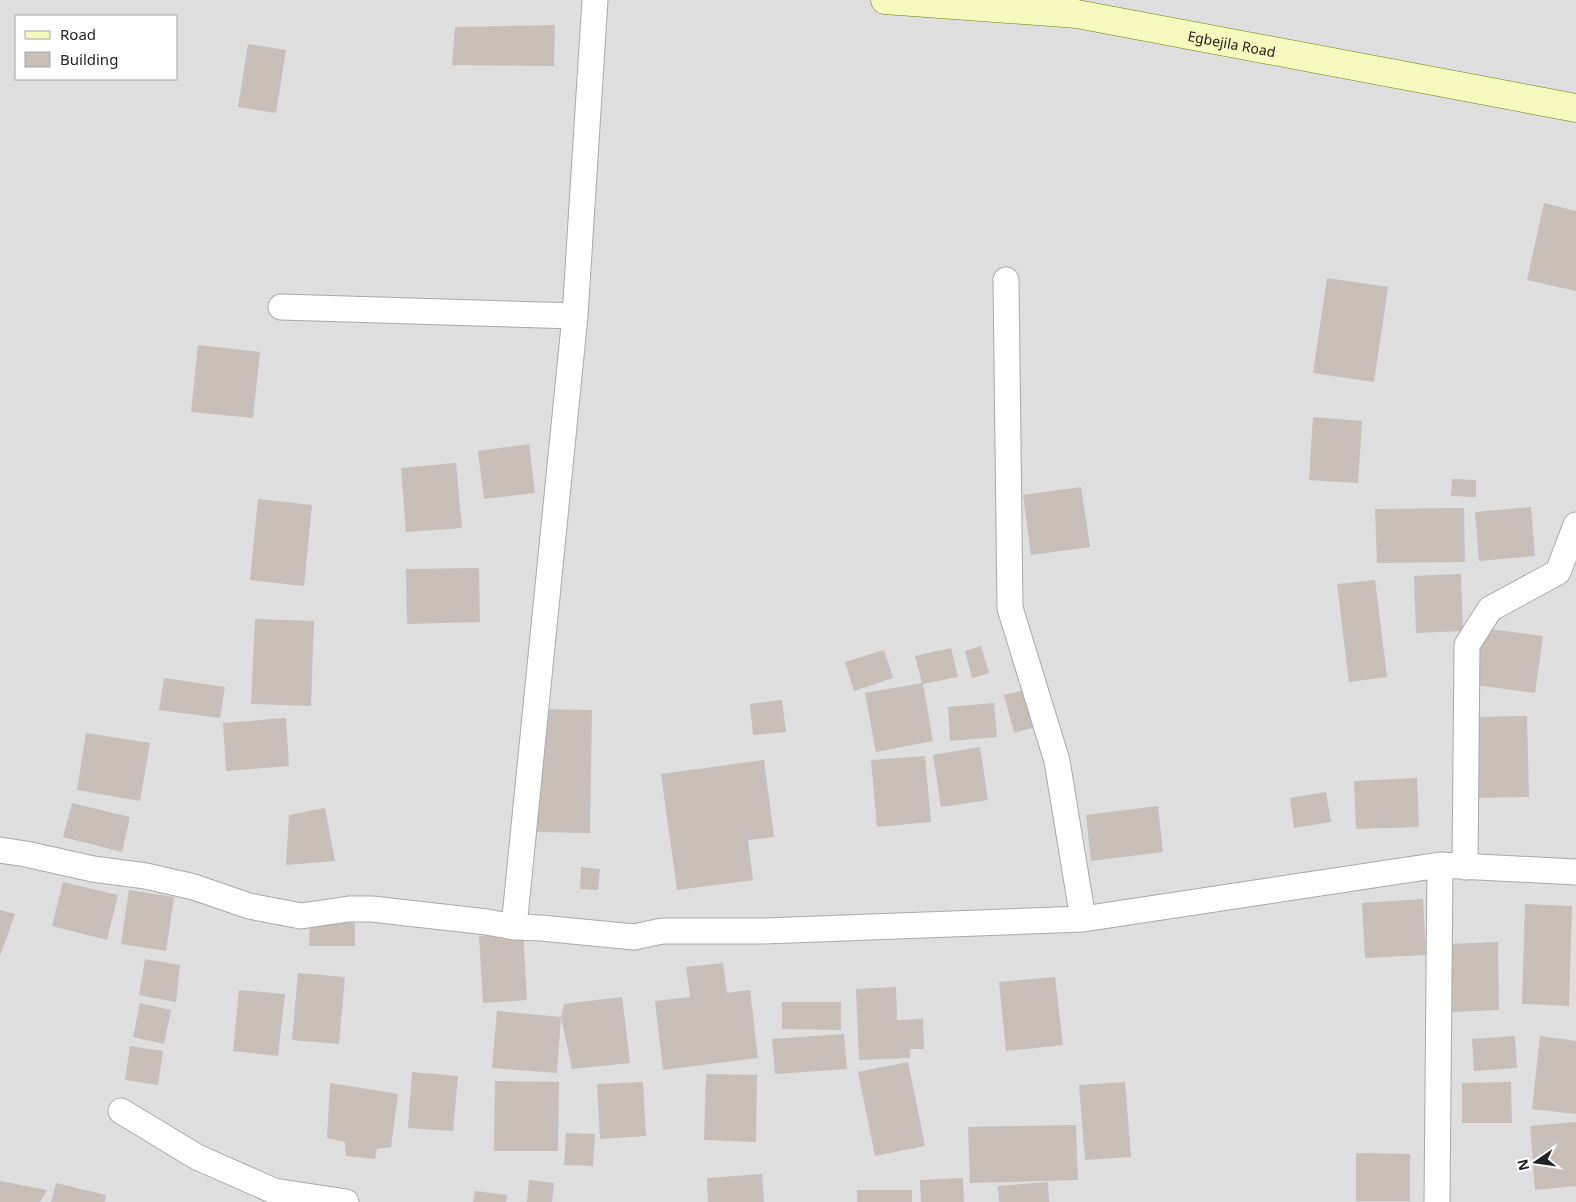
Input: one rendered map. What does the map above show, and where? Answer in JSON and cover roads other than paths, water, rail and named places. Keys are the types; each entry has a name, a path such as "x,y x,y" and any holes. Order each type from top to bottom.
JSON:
{"street":[{"path":"514,927 575,316 595,0"},
{"name":"Egbejila Road","path":"885,0 1077,7 1576,108"},
{"path":"1006,280 1010,608 1057,761 1083,918"},
{"path":"281,307 575,316"},
{"path":"1465,867 1467,645 1490,609 1558,572 1576,525"},
{"path":"0,850 26,854 93,870 146,876 194,887 249,906 301,916 349,909 372,909 487,922 514,927 634,937 662,931 764,932 1083,918 1440,865 1576,872"},
{"path":"1438,1202 1440,865"},
{"path":"121,1111 197,1157 274,1191 346,1202"}]}
